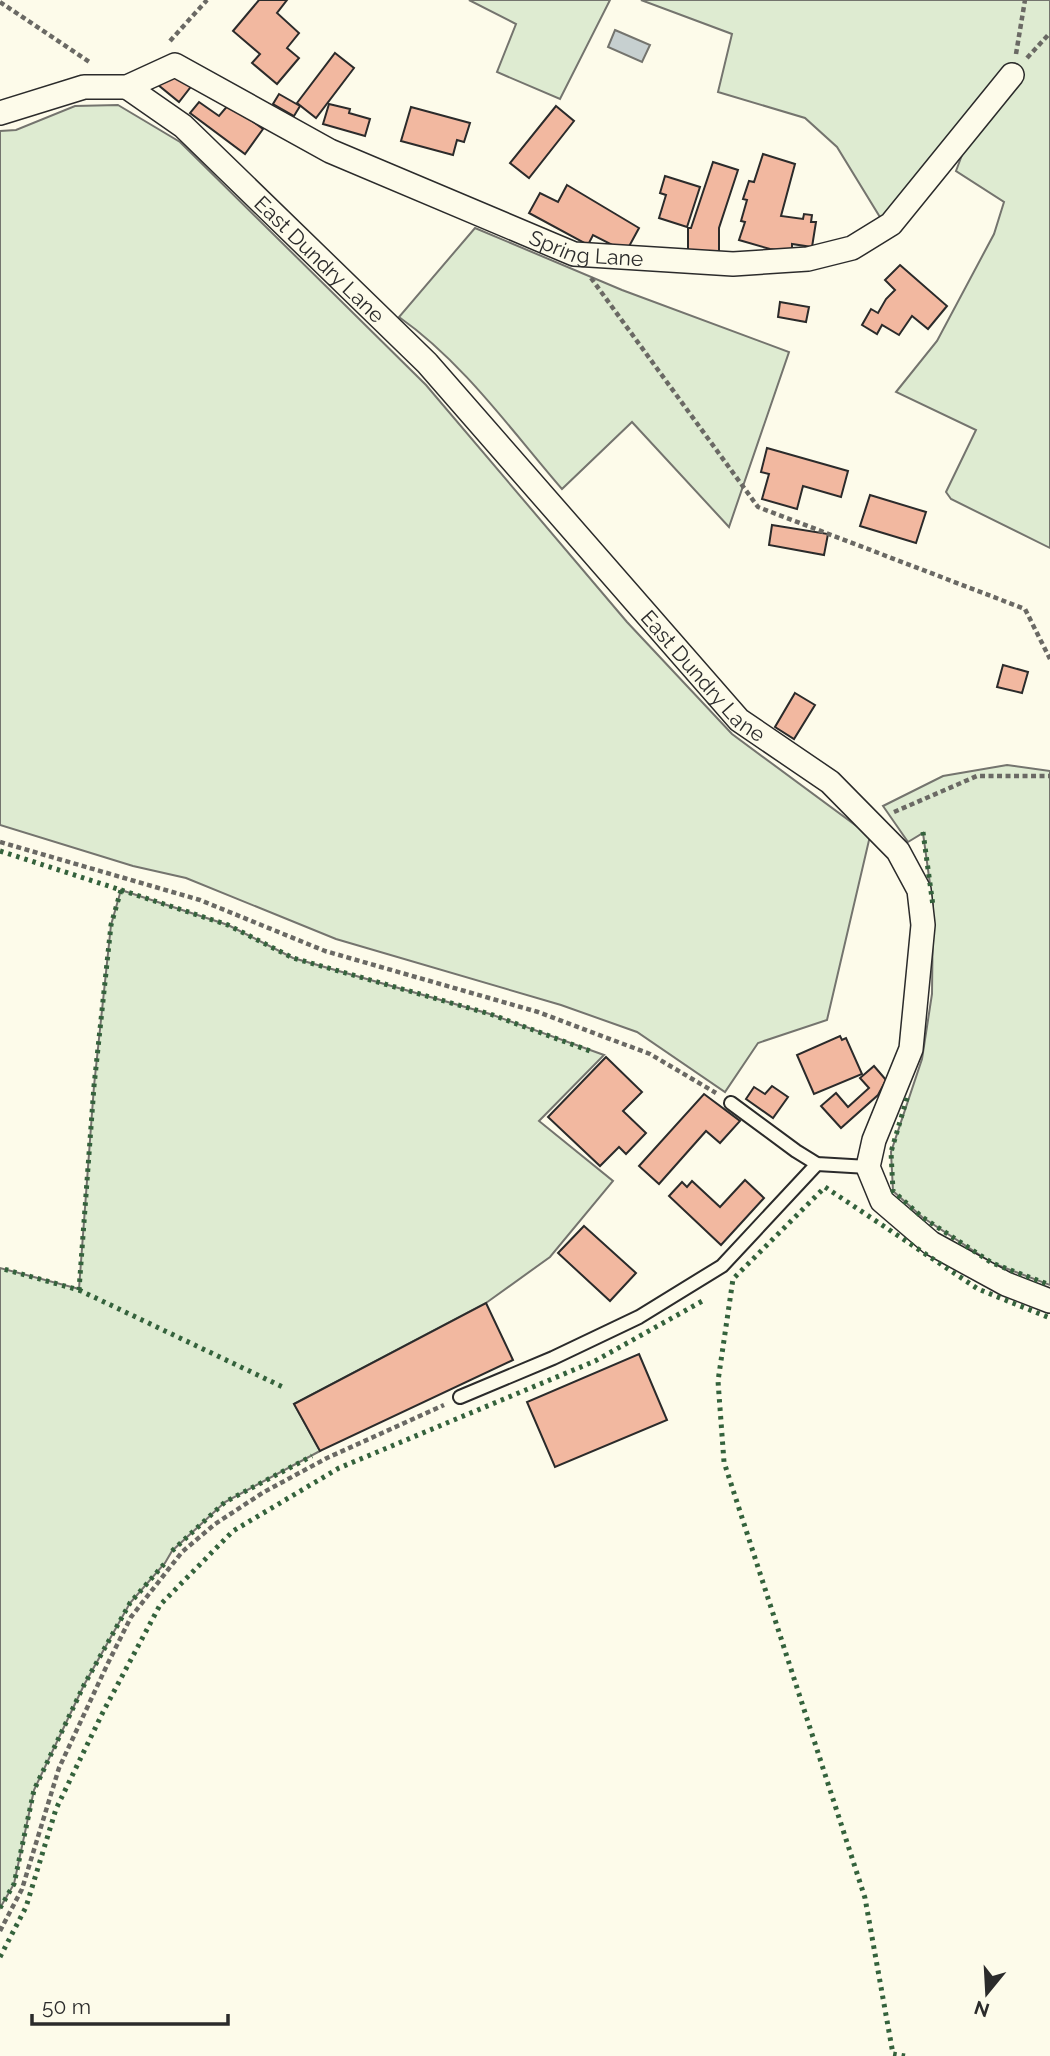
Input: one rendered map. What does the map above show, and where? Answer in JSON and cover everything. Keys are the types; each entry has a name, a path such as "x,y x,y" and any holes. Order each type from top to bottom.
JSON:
{"street":[{"name":"Spring Lane","path":"127,87 176,65 330,150 574,254 733,264 808,259 852,247 891,224 1012,75"},
{"path":"0,113 84,87 127,87"},
{"name":"East Dundry Lane","path":"127,87 183,126 427,363 739,720 830,782 898,851 919,890 923,925 911,1049 874,1140 868,1167"},
{"path":"868,1167 882,1201 931,1243 1006,1284 1050,1301"}],"lane":[{"path":"731,1103 817,1164 868,1167"},
{"path":"460,1397 553,1358 639,1317 722,1266 817,1164"}],"path":[{"path":"1012,75 1025,0"},
{"path":"0,2 92,64"},
{"path":"1012,75 1050,33"},
{"path":"574,254 758,507 1026,609 1050,659"},
{"path":"871,822 977,776 1050,776"},
{"path":"0,842 200,900 325,951 538,1012 650,1054 731,1103"},
{"path":"0,1931 22,1889 59,1768 113,1651 131,1617 182,1552 215,1524 264,1492 327,1458 460,1397"}],"green space":[{"path":"469,0 610,0 560,99 497,72 516,24"},
{"path":"641,0 1050,0 1050,548 951,499 946,492 976,430 896,392 937,341 994,234 1004,202 956,171 981,104 883,222 837,147 805,118 718,92 732,34"},
{"path":"118,105 180,142 426,385 627,622 732,734 870,836 827,1020 758,1043 725,1092 637,1032 561,1005 336,939 186,878 133,866 0,825 0,131 16,130 75,106"},
{"path":"475,228 622,290 789,352 729,527 632,422 562,489 465,376 399,317"},
{"path":"1007,765 1050,771 1050,1285 992,1263 922,1217 893,1191 891,1152 922,1059 932,994 933,906 923,833 908,842 883,806 943,776"},
{"path":"121,890 228,925 293,958 490,1014 604,1055 539,1121 613,1181 550,1257 486,1303 294,1404 320,1451 225,1502 172,1551 130,1603 84,1685 34,1790 14,1884 0,1908 0,1268 79,1289 94,1086 111,925"}],"shaded area":[{"path":"615,30 650,45 642,62 608,47"}],"building":[{"path":"259,0 287,0 277,13 299,33 287,48 299,58 277,84 252,63 260,54 233,31"},
{"path":"335,53 354,68 316,118 297,103"},
{"path":"171,67 193,84 179,102 157,84"},
{"path":"279,94 300,106 294,116 273,104"},
{"path":"199,102 219,116 229,104 263,129 245,154 190,113"},
{"path":"329,104 350,109 349,113 370,119 365,136 323,124"},
{"path":"556,106 574,121 529,178 510,163"},
{"path":"411,107 470,123 464,142 457,140 453,155 401,141"},
{"path":"763,154 795,164 781,216 803,219 804,214 812,215 811,222 816,222 812,247 792,244 792,252 739,240 745,222 741,221 747,200 743,199 749,181 754,182"},
{"path":"713,162 738,170 719,228 719,251 688,251 688,228 691,228"},
{"path":"665,176 700,187 687,227 659,218 666,195 660,193"},
{"path":"567,185 639,228 626,252 593,235 588,245 529,213 540,193 558,202"},
{"path":"900,265 947,306 928,329 912,316 899,335 882,325 877,334 862,325 871,309 878,313 895,290 885,280"},
{"path":"780,302 809,307 806,322 778,317"},
{"path":"767,448 848,471 841,497 803,486 797,509 762,499 769,474 761,472"},
{"path":"870,495 926,512 916,543 860,526"},
{"path":"772,525 828,534 824,555 769,545"},
{"path":"1003,665 1028,672 1022,693 997,687"},
{"path":"795,693 815,705 794,739 775,727"},
{"path":"840,1036 842,1040 846,1038 862,1074 814,1094 797,1055"},
{"path":"606,1057 642,1092 623,1111 646,1133 626,1154 619,1147 600,1166 548,1117"},
{"path":"874,1066 886,1080 878,1095 841,1128 821,1106 836,1093 848,1107 869,1088 860,1078"},
{"path":"772,1086 788,1097 773,1118 746,1099 754,1087 765,1094"},
{"path":"704,1094 740,1121 720,1143 706,1131 659,1184 639,1166"},
{"path":"745,1180 764,1198 721,1245 669,1196 682,1182 687,1187 692,1181 720,1207"},
{"path":"584,1226 636,1273 610,1301 558,1253"},
{"path":"486,1303 513,1360 320,1451 294,1404"},
{"path":"639,1354 667,1420 555,1467 527,1402"}],"hedge":[{"path":"923,832 933,906"},
{"path":"0,851 121,890 111,925 94,1086 79,1290 0,1268"},
{"path":"121,890 228,925 293,958 490,1014 590,1051"},
{"path":"907,1098 891,1152 893,1191 922,1217 992,1263 1050,1285"},
{"path":"905,2056 893,2054 865,1898 724,1462 718,1381 733,1279 825,1187 978,1289 1050,1318"},
{"path":"79,1290 285,1388"},
{"path":"0,1957 26,1907 56,1809 103,1712 160,1605 233,1531 339,1468 595,1361 706,1299"},
{"path":"172,1551 225,1502 312,1456"},
{"path":"0,1908 14,1884 34,1790 84,1685 130,1603 165,1563"}]}
